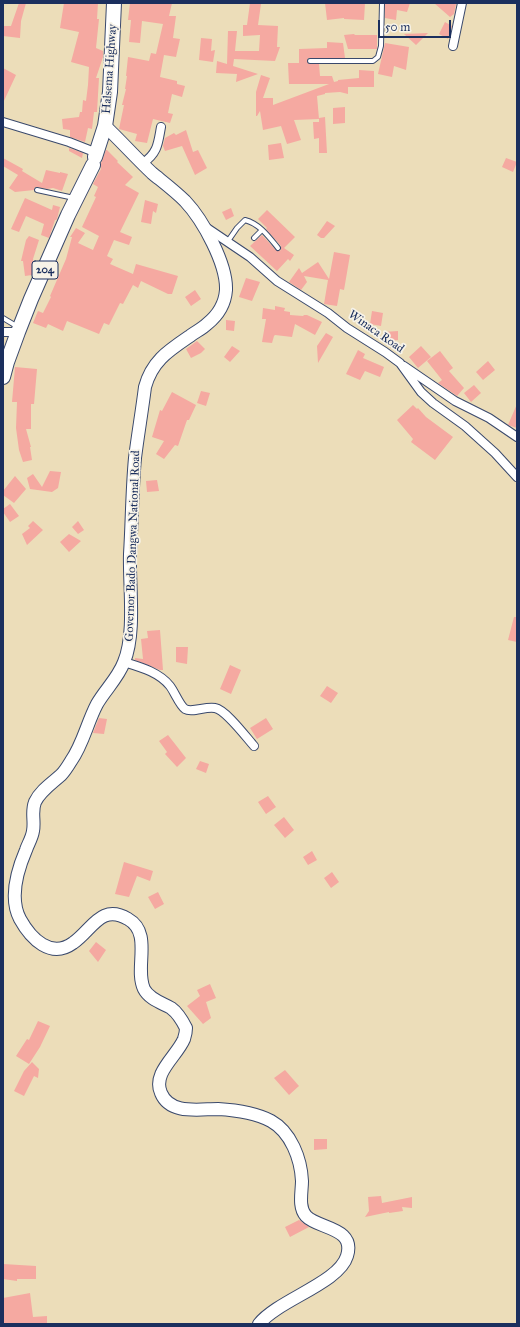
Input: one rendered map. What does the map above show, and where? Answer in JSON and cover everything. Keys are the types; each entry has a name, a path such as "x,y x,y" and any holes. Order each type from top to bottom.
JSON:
{"highway":[{"name":"Halsema Highway","path":"3,377 19,330 68,215 95,158 105,126 110,92 114,3"}],"main road":[{"name":"Governor Bado Dangwa National Road","path":"105,126 151,172 184,200 204,226 220,260 226,291 217,315 157,362 148,376 135,458 130,573 130,634 128,650 117,675 97,704 73,759 62,774 47,787 36,800 32,811 33,831 15,885 17,912 31,934 39,943 50,949 63,948 73,943 92,924 109,914 118,914 131,920 138,929 142,944 141,977 144,990 151,997 171,1009 179,1016 186,1028 184,1039 160,1074 160,1092 165,1101 174,1106 188,1110 219,1109 252,1114 272,1122 283,1131 293,1145 299,1163 302,1181 301,1204 303,1210 306,1216 313,1221 335,1230 342,1235 347,1242 347,1256 343,1264 333,1274 318,1285 277,1308 265,1317 259,1324"}],"street":[{"path":"453,46 462,3"},
{"path":"3,122 69,142 95,158"},
{"path":"143,163 154,154 161,127"},
{"name":"Winaca Road","path":"204,226 250,257 277,281 328,313 347,328 400,363 421,392 429,400 465,426 495,452 517,477"},
{"path":"3,332 19,330"},
{"path":"400,363 443,393 489,418 517,437"},
{"path":"124,662 150,671 163,679 169,684 186,710 219,709 228,716 254,746"}],"lane":[{"path":"310,61 373,61 378,56 381,46 382,3"},
{"path":"37,190 76,199"},
{"path":"228,241 245,220 252,222 262,230 278,248"},
{"path":"254,238 262,230"},
{"path":"3,318 19,330"}],"building":[{"path":"19,3 26,3 21,21 20,38 3,36 4,26 11,26"},
{"path":"64,3 98,3 97,19 99,19 96,48 103,51 103,57 96,78 99,78 97,112 94,112 92,129 88,128 85,142 70,137 70,130 63,129 62,119 79,117 80,112 82,112 83,100 86,101 89,67 71,62 79,32 60,28"},
{"path":"130,3 172,3 169,16 176,16 173,38 180,39 176,57 164,55 160,77 177,81 177,84 185,86 182,97 172,94 168,113 173,114 170,123 153,119 147,143 135,141 137,134 119,129 126,89 128,57 149,61 151,53 156,54 163,24 142,21 140,43 129,42 131,20 128,20"},
{"path":"250,3 261,4 258,25 278,26 277,47 280,47 275,61 234,59 233,66 258,74 236,82 237,74 216,73 217,61 227,64 228,31 237,31 235,51 259,51 260,35 243,36 243,25 247,25"},
{"path":"325,3 365,3 364,20 344,18 327,20"},
{"path":"385,3 410,3 407,12 397,10 396,20 385,18"},
{"path":"434,3 455,3 454,14 450,17"},
{"path":"445,22 452,26 448,39 439,34"},
{"path":"428,33 416,45 404,34"},
{"path":"344,35 377,35 377,49 348,49"},
{"path":"201,38 212,39 211,51 215,50 213,62 199,60"},
{"path":"327,42 343,43 345,58 308,58 307,61 309,64 319,64 320,76 332,76 334,82 338,80 359,78 359,70 374,71 374,87 348,87 348,94 340,92 325,93 317,96 319,119 294,120 301,140 287,144 281,126 263,130 260,111 256,116 256,92 261,75 270,78 263,98 273,98 273,105 329,84 289,84 288,63 299,63 299,49 327,48"},
{"path":"385,43 409,47 406,70 394,66 392,77 378,74"},
{"path":"3,68 16,75 3,103"},
{"path":"345,107 345,123 333,124 333,108"},
{"path":"325,117 327,153 319,153 319,138 314,139 313,122 319,122 319,118"},
{"path":"186,130 193,152 198,150 207,168 195,175 182,146 165,151 163,146 165,138 174,133 176,135"},
{"path":"281,143 284,158 269,160 268,145"},
{"path":"69,148 83,153 82,158 69,151"},
{"path":"106,150 133,177 125,185 139,193 120,232 132,237 129,245 114,240 107,256 113,259 110,264 133,274 136,264 178,276 172,294 168,294 141,281 138,288 133,285 123,304 120,303 109,325 104,323 99,334 67,321 63,331 48,324 46,328 33,323 38,311 43,313 51,297 50,296 66,259 72,237 70,237 76,228 85,233 78,243 93,250 99,236 82,227 96,197 94,196 98,187 93,184 101,169 101,163"},
{"path":"3,158 23,169 22,171 42,183 46,170 68,174 62,191 53,188 47,189 35,187 34,190 15,192 9,188 18,175 3,166"},
{"path":"506,158 517,162 513,172 502,167"},
{"path":"25,198 52,210 53,205 60,207 49,238 41,235 44,224 26,216 19,232 11,229"},
{"path":"145,200 158,204 156,213 153,211 151,224 141,222"},
{"path":"231,208 234,216 226,220 222,212"},
{"path":"267,210 295,237 284,248 294,255 290,261 288,259 277,271 250,246 262,235 276,250 281,250 281,246 258,219"},
{"path":"327,221 335,226 324,238 321,238 317,235"},
{"path":"29,236 39,240 33,259 35,269 32,275 25,276 23,261 21,261 26,240"},
{"path":"334,252 350,255 344,290 340,289 337,306 324,304 328,280 304,276 307,282 301,290 289,282 299,268 302,273 318,262 329,279"},
{"path":"246,278 260,282 252,301 239,297"},
{"path":"195,290 201,299 191,306 185,297"},
{"path":"275,306 285,308 284,311 290,312 290,315 307,315 322,322 315,335 295,324 292,337 275,335 272,343 262,342 266,319 262,319 263,308 275,310"},
{"path":"372,311 383,313 381,326 370,324"},
{"path":"226,320 235,321 234,331 226,330"},
{"path":"398,331 398,340 385,341 384,332"},
{"path":"326,333 333,337 318,363 317,346"},
{"path":"197,341 205,349 201,353 191,358 186,349"},
{"path":"232,346 240,351 230,362 224,357"},
{"path":"421,346 431,357 418,368 409,357"},
{"path":"358,350 365,354 363,358 384,367 380,377 365,371 360,380 346,374"},
{"path":"440,351 453,368 449,371 464,388 457,396 438,383 442,380 427,361"},
{"path":"488,361 495,370 483,380 476,372"},
{"path":"15,367 37,369 34,404 31,404 31,429 26,429 31,447 32,460 23,462 19,450 16,428 17,402 12,402"},
{"path":"474,385 481,393 471,402 464,393"},
{"path":"201,391 210,393 206,406 197,403"},
{"path":"172,392 196,405 189,420 187,420 178,446 175,445 164,459 156,454 164,441 152,437 160,410 162,411"},
{"path":"517,404 517,428 508,425"},
{"path":"413,405 426,417 453,437 435,460 411,442 413,439 397,420"},
{"path":"50,471 61,472 58,488 52,492 30,489 27,478 33,474 42,487"},
{"path":"15,476 26,489 14,503 3,495 3,491"},
{"path":"157,480 159,491 147,492 146,481"},
{"path":"10,504 19,516 10,522 3,512 3,509"},
{"path":"33,521 43,530 27,545 22,534 30,528 28,526"},
{"path":"78,521 84,530 78,534 72,527"},
{"path":"69,534 81,541 69,552 60,542"},
{"path":"514,617 517,617 517,642 508,640"},
{"path":"160,630 163,670 135,660 135,658 143,659 141,639 148,638 147,631"},
{"path":"176,647 188,647 187,664 176,662"},
{"path":"230,665 241,670 231,694 220,689"},
{"path":"327,686 338,693 331,703 320,696"},
{"path":"99,718 107,719 104,734 93,733"},
{"path":"266,718 273,729 257,739 250,728"},
{"path":"168,735 186,758 177,767 165,754 167,752 159,741"},
{"path":"200,761 209,764 206,773 196,769"},
{"path":"268,796 276,807 266,814 258,802"},
{"path":"284,817 294,830 285,838 274,825"},
{"path":"312,851 317,860 308,865 303,857"},
{"path":"124,862 153,871 150,881 137,876 129,897 115,894"},
{"path":"332,872 339,882 331,888 324,878"},
{"path":"158,892 164,904 155,909 148,897"},
{"path":"96,942 106,950 98,962 89,951"},
{"path":"210,984 216,998 206,1002 211,1018 203,1024 187,1006 200,996 197,990"},
{"path":"38,1021 50,1026 40,1047 29,1064 16,1056 27,1039 29,1040"},
{"path":"32,1062 39,1069 38,1078 34,1076 24,1096 14,1091 24,1071"},
{"path":"285,1070 299,1086 289,1095 274,1078"},
{"path":"314,1139 327,1139 327,1149 314,1150"},
{"path":"381,1196 382,1203 412,1197 412,1208 402,1207 403,1211 365,1217 369,1211 368,1197"},
{"path":"299,1220 309,1227 290,1237 285,1227"},
{"path":"3,1264 36,1266 36,1279 17,1279 17,1281 3,1279"},
{"path":"30,1293 33,1317 47,1316 47,1324 3,1324 3,1298"}]}
